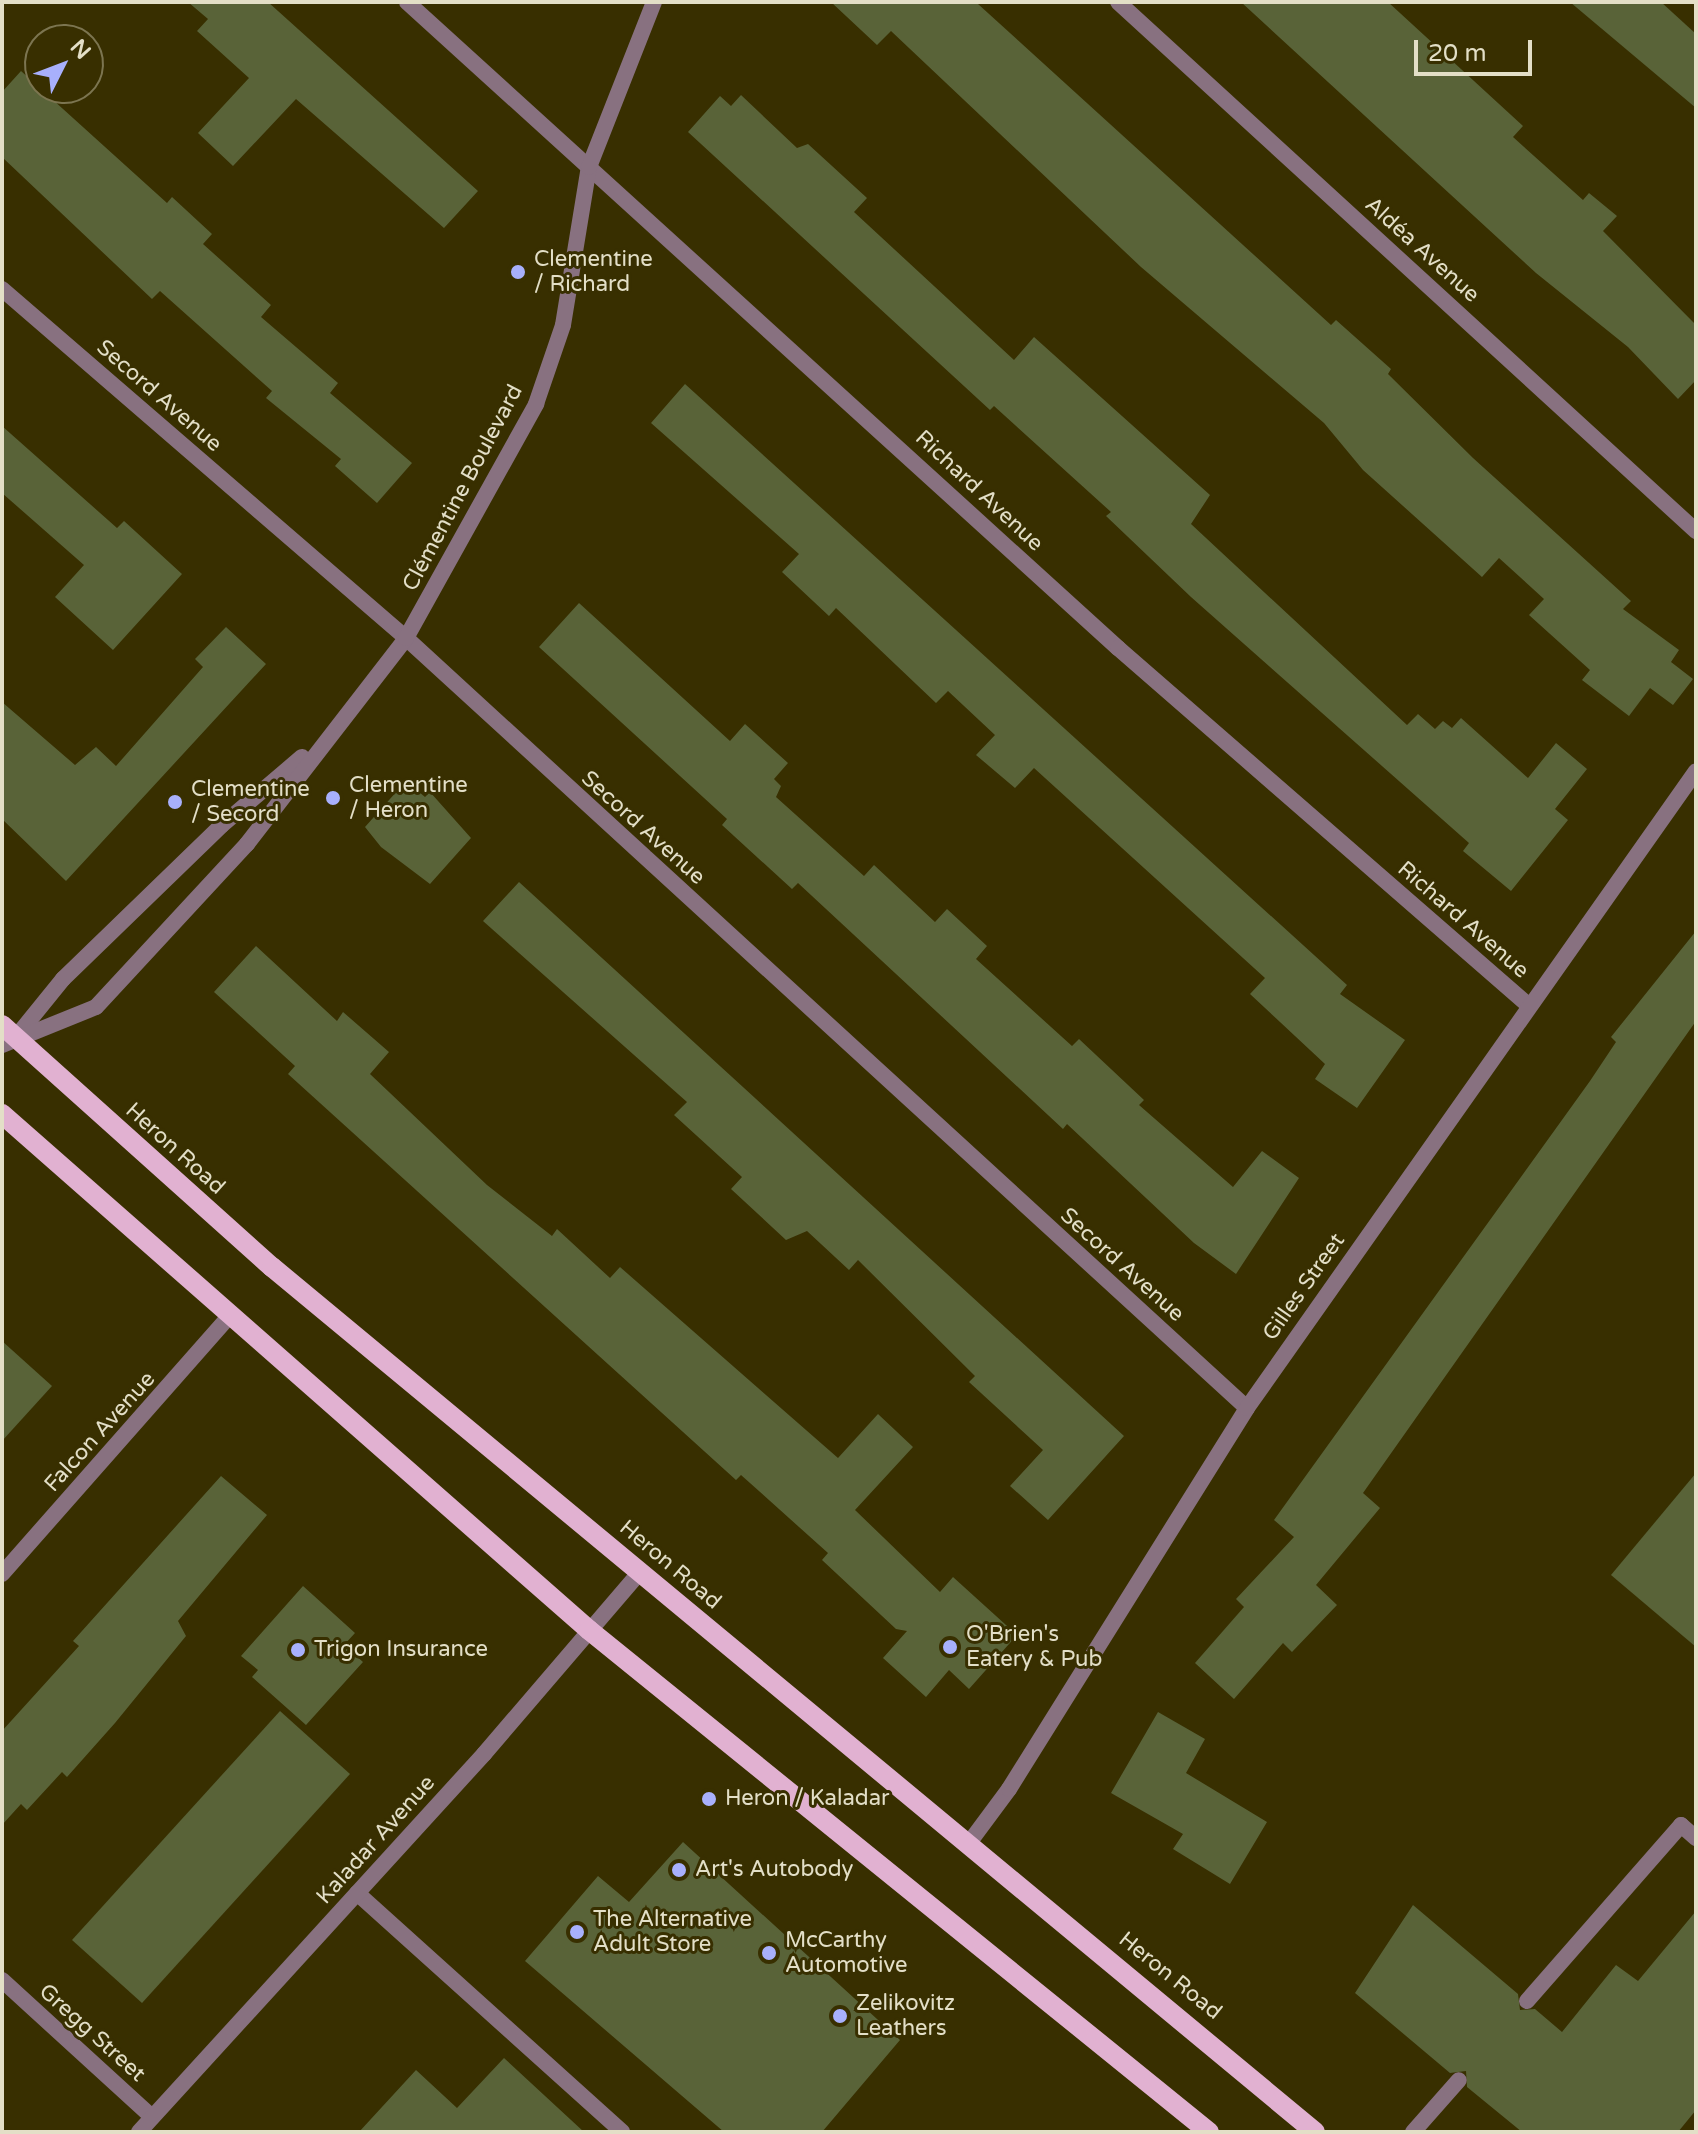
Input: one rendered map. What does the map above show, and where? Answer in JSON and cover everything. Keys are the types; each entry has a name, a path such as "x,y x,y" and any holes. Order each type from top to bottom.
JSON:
{"main road":[{"name":"Heron Road","path":"6,1036 272,1267 1315,2132"},
{"path":"2,1114 228,1318 589,1630 1209,2132"}],"street":[{"name":"Richard Avenue","path":"407,2 1118,648 1527,1004"},
{"name":"Clémentine Boulevard","path":"6,1036 96,1007 247,844 324,739 406,638 536,404 563,325 589,167 654,2"},
{"name":"Aldéa Avenue","path":"1118,2 1696,531"},
{"name":"Secord Avenue","path":"2,289 406,638 1247,1408"},
{"name":"Clémentine Boulevard","path":"6,1036 222,825 324,739"},
{"name":"Gilles Street","path":"969,1843 1247,1408 1527,1004 1696,771"},
{"name":"Falcon Avenue","path":"2,1574 228,1318"},
{"name":"Kaladar Avenue","path":"139,2132 357,1893 640,1572"},
{"path":"1527,2001 1681,1825 1696,1838"},
{"path":"357,1893 622,2132"},
{"name":"Gregg Street","path":"2,1980 152,2117"},
{"path":"1413,2132 1459,2080"}],"building":[{"path":"188,2 268,2 478,191 444,228 296,99 233,166 198,133 249,78 197,31 208,19"},
{"path":"831,2 978,4 1331,325 1336,320 1391,369 1388,374 1473,458 1631,601 1623,609 1679,650 1671,662 1693,679 1673,705 1650,688 1629,716 1582,680 1590,670 1529,615 1544,599 1499,558 1482,577 1363,470 1324,423 1141,267 891,31 877,45"},
{"path":"1241,2 1388,2 1523,126 1513,137 1583,200 1589,193 1617,216 1603,231 1696,325 1696,380 1678,399 1628,347 1536,273"},
{"path":"1570,2 1661,2 1696,34 1696,108"},
{"path":"21,71 24,74 24,104 58,104 167,203 172,197 212,234 203,244 271,305 261,317 338,383 330,393 412,463 377,503 335,466 341,459 266,398 272,391 160,291 152,299 2,157 2,92"},
{"path":"741,95 797,148 808,144 867,198 854,212 1014,360 1034,337 1210,495 1191,524 1407,725 1418,714 1435,729 1443,721 1452,728 1461,718 1528,778 1556,743 1587,769 1555,809 1568,820 1511,891 1463,851 1469,843 1191,597 1106,516 1111,512 994,406 990,410 688,132 720,96 731,106"},
{"path":"685,384 1347,985 1340,994 1405,1040 1357,1108 1315,1079 1325,1064 1250,994 1265,978 1034,768 1015,788 976,755 995,735 948,691 936,703 836,608 829,616 782,572 799,554 651,423"},
{"path":"2,426 117,528 124,521 182,574 113,650 55,597 84,565 2,493"},
{"path":"579,603 730,741 745,724 788,763 774,779 781,786 776,797 864,876 874,865 935,922 947,909 987,946 976,959 1072,1046 1079,1039 1144,1100 1139,1105 1233,1187 1262,1151 1299,1178 1236,1274 1194,1243 1067,1124 1063,1129 798,883 792,889 722,825 727,819 539,647"},
{"path":"226,627 266,664 66,881 2,819 2,702 75,765 96,747 116,766 203,667 195,659"},
{"path":"406,781 425,797 430,792 471,838 430,884 381,847 365,827"},
{"path":"519,882 1124,1436 1048,1520 1010,1486 1043,1450 969,1382 975,1376 858,1260 849,1270 807,1231 786,1240 731,1189 742,1177 674,1115 687,1102 483,921"},
{"path":"1696,931 1696,1021 1363,1493 1380,1508 1316,1585 1337,1605 1292,1652 1283,1643 1234,1699 1195,1663 1244,1607 1236,1599 1294,1537 1274,1520 1590,1081 1616,1042 1611,1037"},
{"path":"256,946 337,1021 343,1012 389,1052 370,1074 487,1185 552,1236 557,1229 610,1278 620,1267 838,1458 878,1414 913,1447 855,1510 940,1592 953,1577 1017,1635 969,1689 949,1670 926,1697 883,1658 907,1631 896,1629 822,1560 828,1553 741,1475 736,1480 288,1074 295,1066 214,992"},
{"path":"2,1341 52,1386 2,1441"},
{"path":"1696,1473 1696,1647 1611,1575"},
{"path":"221,1476 267,1515 178,1621 186,1636 115,1723 67,1777 62,1772 27,1810 21,1804 2,1825 2,1731 79,1646 73,1641"},
{"name":"Trigon Insurance","path":"303,1586 355,1633 344,1645 363,1662 306,1725 252,1677 258,1670 241,1656"},
{"path":"280,1711 350,1774 142,2003 72,1940"},
{"path":"1158,1712 1205,1739 1186,1773 1267,1822 1230,1884 1173,1849 1183,1834 1111,1793"},
{"path":"683,1842 900,2040 822,2132 724,2132 525,1961 598,1876 629,1902"},
{"path":"1413,1905 1518,1994 1520,2010 1535,2009 1562,2032 1616,1965 1638,1981 1696,1911 1696,2110 1678,2132 1522,2132 1467,2087 1466,2071 1450,2073 1355,1993"},
{"path":"504,2058 584,2132 359,2132 416,2070 457,2108"}],"place":[{"name":"Clementine / Richard","path":"518,272"},
{"name":"Clementine / Heron","path":"333,798"},
{"name":"Clementine / Secord","path":"175,802"},
{"name":"O'Brien's Eatery & Pub","path":"950,1647"},
{"name":"Trigon Insurance","path":"298,1650"},
{"name":"Heron / Kaladar","path":"709,1799"},
{"name":"Art's Autobody","path":"679,1870"},
{"name":"The Alternative Adult Store","path":"577,1932"},
{"name":"McCarthy Automotive","path":"769,1953"},
{"name":"Zelikovitz Leathers","path":"840,2016"}]}
